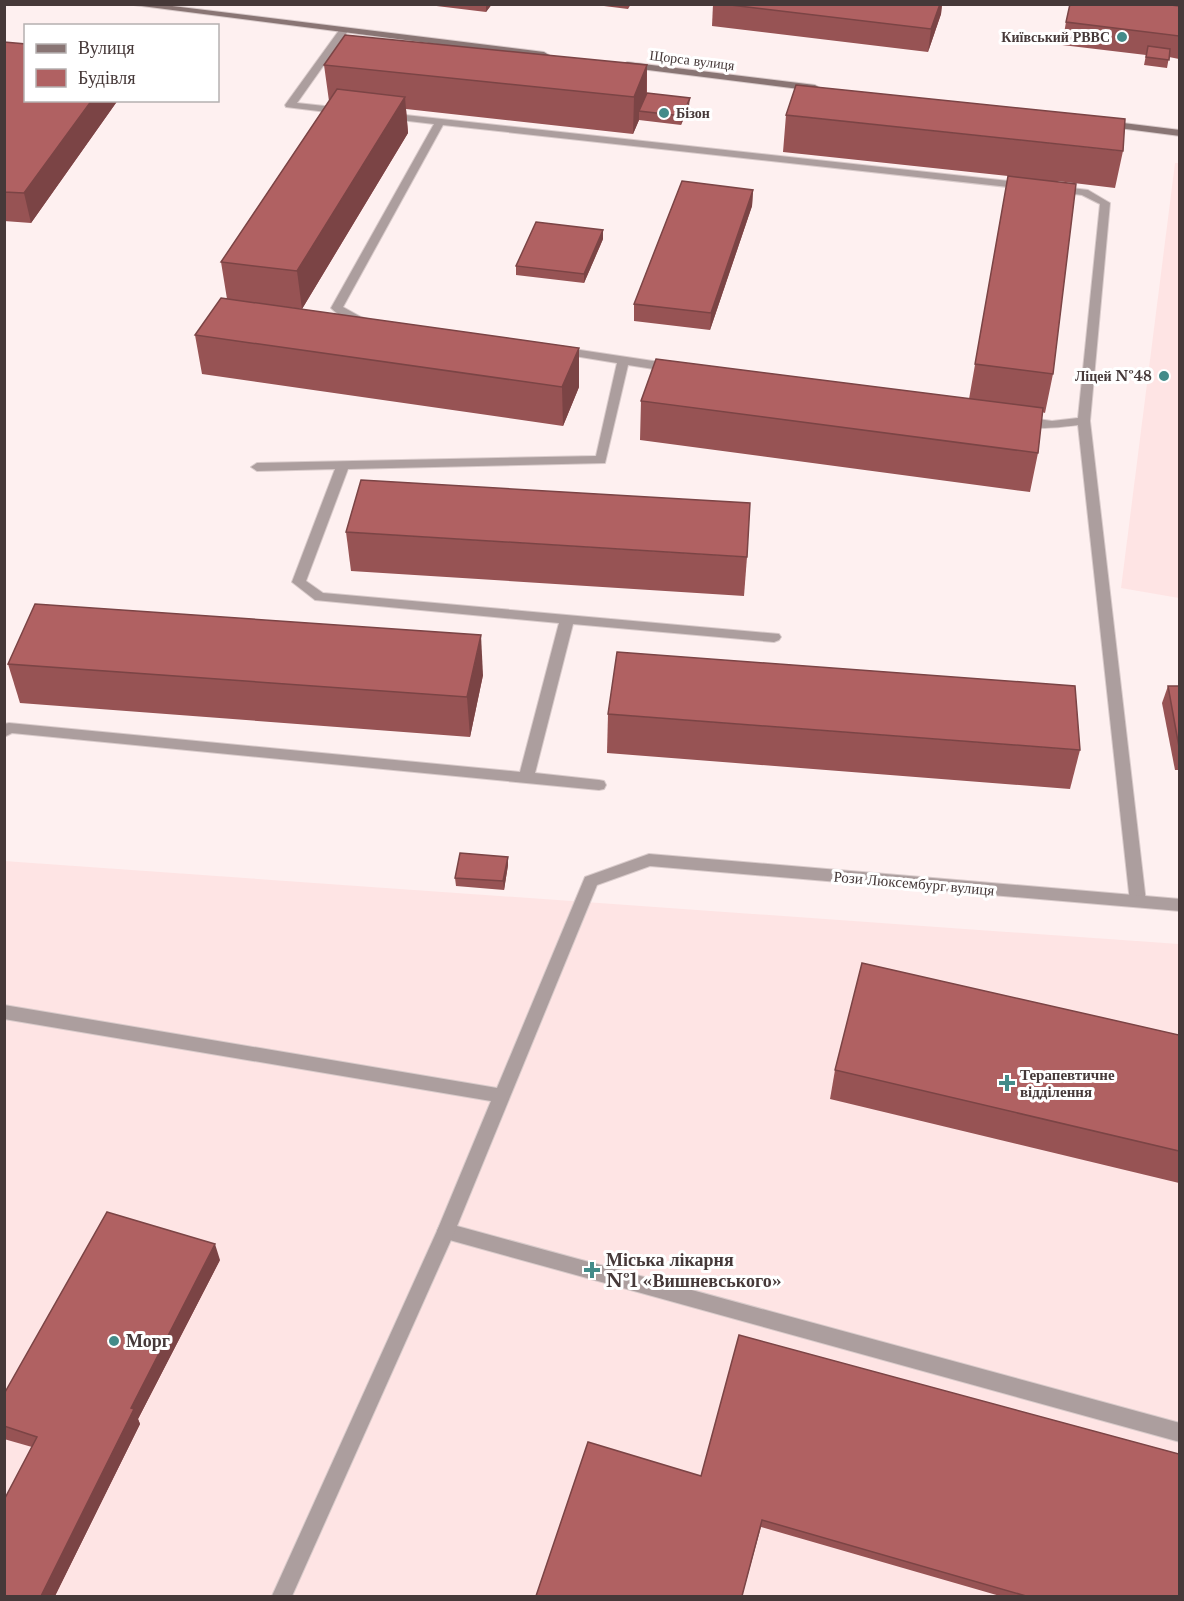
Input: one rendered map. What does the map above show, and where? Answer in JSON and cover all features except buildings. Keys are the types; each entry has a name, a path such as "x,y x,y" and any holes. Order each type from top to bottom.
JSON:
{"street":[{"path":"130,4 555,57"},
{"path":"343,31 290,105 1084,192 1105,203 1084,421 1138,902"},
{"name":"Щорса вулиця","path":"614,64 826,90"},
{"path":"380,324 357,320 337,308 440,122"},
{"path":"1097,123 1179,133"},
{"path":"554,350 681,369"},
{"path":"257,467 601,460 623,360"},
{"path":"1017,420 1052,425 1084,421"},
{"path":"343,465 299,582 320,597 774,637"},
{"path":"526,778 567,619"},
{"path":"4,732 9,728 599,785"},
{"name":"Рози Люксембург вулиця","path":"503,1096 591,881 649,860 1179,905"},
{"path":"4,1012 503,1096 446,1231 282,1596"},
{"path":"446,1231 1179,1433"}],"shaded area":[{"name":"Ліцей №48","path":"1175,163 1180,163 1179,598 1121,588"},
{"name":"Міська лікарня №1 «Вишневського»","path":"4,861 1179,944 1179,1596 5,1596"}],"place":[{"name":"Київський РВВС","path":"1122,37"},
{"name":"Бізон","path":"664,113"},
{"name":"Ліцей №48","path":"1164,376"},
{"name":"Терапевтичне відділення","path":"1007,1083"},
{"name":"Міська лікарня №1 «Вишневського»","path":"592,1270"},
{"name":"Морг","path":"114,1341"}]}
